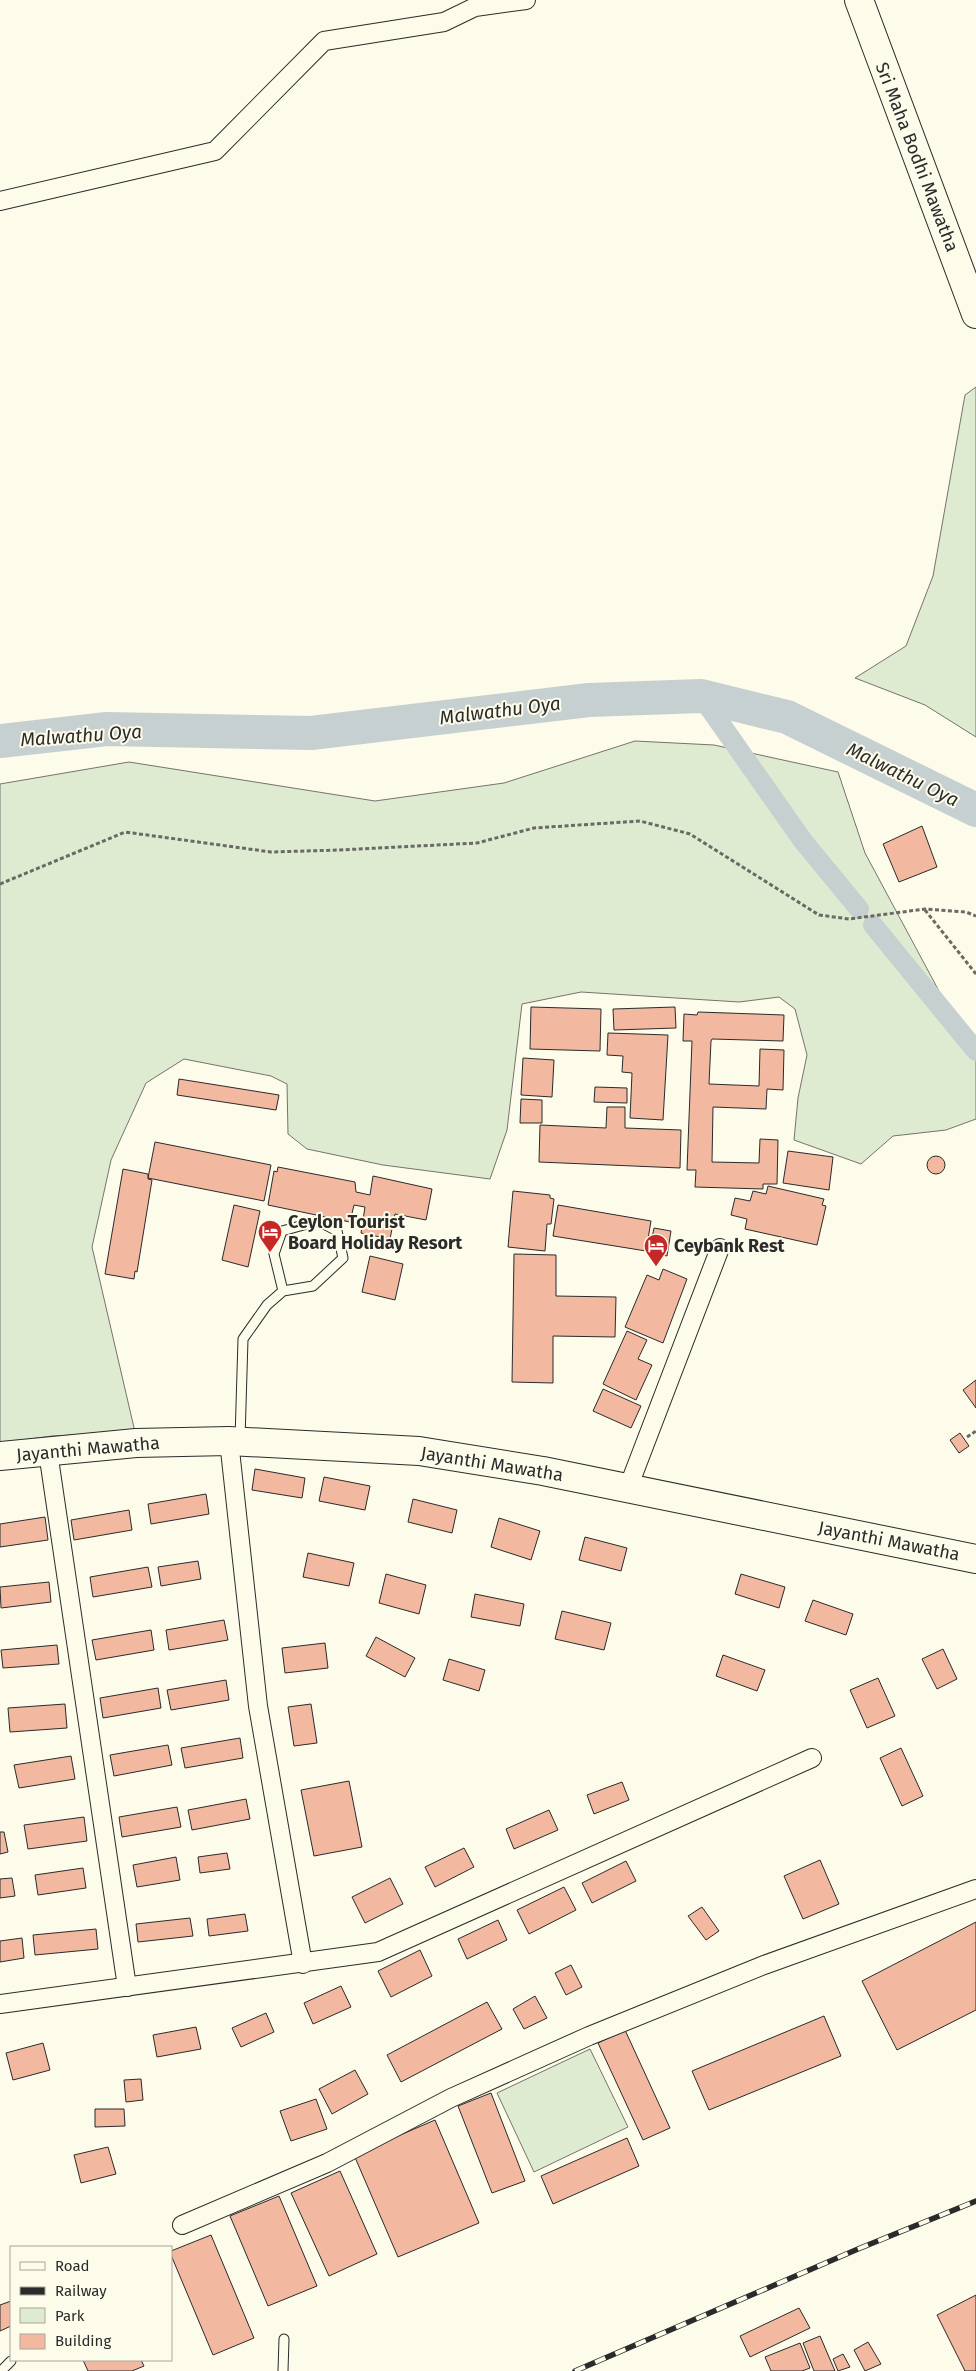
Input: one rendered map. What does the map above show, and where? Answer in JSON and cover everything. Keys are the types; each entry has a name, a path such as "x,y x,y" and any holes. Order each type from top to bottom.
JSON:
{"main road":[{"name":"Sri Maha Bodhi Mawatha","path":"859,0 976,314"},
{"name":"Jayanthi Mawatha","path":"0,1456 136,1443 234,1441 419,1451 543,1471 976,1559"}],"street":[{"path":"0,200 215,151 324,41 444,22 475,7 526,0"},
{"path":"628,1488 720,1248"},
{"path":"234,1441 258,1706 303,1964"},
{"path":"48,1452 127,1987"},
{"path":"0,2004 303,1964 378,1952 812,1758"},
{"path":"182,2225 327,2163 451,2098 589,2036 764,1965 976,1889"}],"lane":[{"path":"234,1441 243,1340 267,1305 283,1291 313,1286 343,1258 337,1231 318,1221 282,1231 274,1254 283,1291"},
{"path":"283,2371 284,2339"},
{"path":"1,2371 12,2361"}],"path":[{"path":"0,884 124,832 271,852 330,851 476,843 534,828 640,821 690,834 819,915 849,920 925,909 966,912 976,916"},
{"path":"925,909 976,974"},
{"path":"967,1437 976,1431"}],"green space":[{"path":"976,387 976,737 925,705 855,678 906,646 933,576 965,395"},
{"path":"635,741 714,745 838,772 865,853 976,1060 976,1119 946,1130 893,1136 861,1164 794,1140 798,1098 807,1055 795,1009 779,997 739,1002 581,992 522,1004 507,1130 490,1179 383,1165 307,1149 288,1134 287,1084 271,1076 184,1059 146,1083 111,1160 92,1247 135,1432 52,1436 0,1443 0,784 129,762 375,801 504,783"},
{"path":"590,2049 628,2127 534,2172 497,2093"}],"building":[{"path":"922,826 937,867 899,882 883,844"},
{"path":"531,1007 601,1009 600,1051 530,1049"},
{"path":"675,1007 676,1028 614,1030 613,1009"},
{"path":"698,1012 784,1015 783,1041 712,1039 709,1084 759,1086 760,1049 784,1050 783,1090 767,1089 766,1109 713,1107 712,1162 759,1163 760,1139 778,1140 777,1184 763,1184 763,1189 695,1187 696,1170 687,1170 692,1041 683,1041 684,1014 697,1015"},
{"path":"608,1033 668,1035 663,1120 630,1118 632,1073 622,1072 623,1056 607,1055"},
{"path":"523,1058 554,1060 552,1097 521,1095"},
{"path":"179,1079 279,1095 276,1110 177,1095"},
{"path":"595,1087 627,1088 627,1103 594,1102"},
{"path":"521,1099 542,1100 542,1123 520,1123"},
{"path":"607,1107 625,1107 625,1128 681,1130 680,1168 539,1162 540,1125 606,1128"},
{"path":"155,1142 271,1165 264,1201 148,1178"},
{"path":"788,1151 833,1157 829,1190 783,1183"},
{"path":"936,1156 942,1159 945,1165 942,1171 936,1174 930,1171 927,1165 930,1159"},
{"path":"278,1167 355,1182 356,1192 370,1195 373,1176 432,1189 426,1220 395,1214 390,1239 361,1233 365,1207 354,1205 350,1222 268,1205 274,1171 277,1172"},
{"path":"123,1169 148,1174 148,1179 152,1180 137,1272 135,1271 134,1279 105,1274"},
{"path":"768,1186 824,1199 822,1205 826,1206 817,1245 745,1229 747,1219 731,1215 735,1198 750,1201 753,1191 766,1194"},
{"path":"513,1191 550,1195 550,1198 554,1199 551,1224 547,1224 545,1251 508,1247"},
{"path":"234,1205 260,1211 248,1267 222,1260"},
{"path":"558,1205 651,1221 646,1251 553,1236"},
{"path":"654,1228 671,1231 667,1256 649,1252"},
{"path":"514,1254 556,1255 556,1296 616,1297 615,1337 553,1336 553,1383 512,1382"},
{"path":"370,1256 403,1264 395,1300 362,1292"},
{"path":"663,1269 687,1279 663,1343 625,1327 647,1275 659,1280"},
{"path":"627,1331 647,1340 638,1359 652,1365 636,1400 603,1384"},
{"path":"976,1380 976,1408 963,1390"},
{"path":"603,1389 641,1406 631,1428 593,1411"},
{"path":"960,1433 969,1446 959,1453 950,1440"},
{"path":"255,1469 305,1478 302,1498 252,1490"},
{"path":"324,1477 370,1486 365,1510 319,1501"},
{"path":"206,1494 209,1514 151,1524 148,1504"},
{"path":"413,1499 457,1510 452,1533 408,1522"},
{"path":"129,1510 132,1530 74,1540 71,1520"},
{"path":"45,1517 48,1540 0,1547 0,1524"},
{"path":"499,1518 540,1531 531,1560 491,1547"},
{"path":"585,1537 627,1548 621,1571 579,1560"},
{"path":"308,1553 354,1563 349,1586 303,1577"},
{"path":"198,1561 201,1579 161,1586 158,1567"},
{"path":"148,1567 152,1587 93,1597 90,1577"},
{"path":"386,1574 426,1585 419,1614 379,1603"},
{"path":"741,1574 785,1587 779,1608 735,1594"},
{"path":"49,1582 51,1602 1,1608 0,1587"},
{"path":"475,1594 524,1604 520,1626 471,1617"},
{"path":"813,1600 853,1614 846,1635 805,1621"},
{"path":"562,1611 611,1623 604,1650 555,1639"},
{"path":"224,1620 228,1640 169,1650 166,1630"},
{"path":"151,1630 154,1650 96,1660 92,1640"},
{"path":"376,1637 415,1658 405,1677 366,1656"},
{"path":"325,1643 328,1668 285,1673 282,1648"},
{"path":"57,1645 59,1664 3,1668 1,1650"},
{"path":"943,1649 957,1679 937,1689 922,1659"},
{"path":"723,1655 765,1670 757,1691 716,1676"},
{"path":"449,1659 485,1670 479,1691 443,1680"},
{"path":"878,1678 895,1716 867,1728 850,1690"},
{"path":"226,1680 229,1700 171,1710 167,1690"},
{"path":"158,1688 161,1708 103,1718 100,1698"},
{"path":"65,1704 67,1728 10,1732 8,1708"},
{"path":"311,1704 317,1743 294,1746 288,1707"},
{"path":"240,1738 243,1758 185,1768 181,1748"},
{"path":"168,1745 172,1765 114,1776 110,1755"},
{"path":"901,1748 923,1796 902,1806 880,1758"},
{"path":"71,1756 75,1779 19,1788 14,1765"},
{"path":"349,1781 362,1847 314,1856 301,1790"},
{"path":"622,1782 629,1800 594,1814 587,1795"},
{"path":"246,1799 250,1819 192,1830 188,1810"},
{"path":"177,1807 181,1827 122,1837 119,1817"},
{"path":"549,1810 558,1830 514,1849 506,1829"},
{"path":"84,1817 87,1841 28,1849 24,1825"},
{"path":"0,1832 4,1832 8,1852 0,1854"},
{"path":"464,1848 474,1867 435,1887 425,1867"},
{"path":"227,1853 230,1869 200,1873 198,1857"},
{"path":"176,1857 180,1880 137,1887 133,1865"},
{"path":"820,1860 839,1904 803,1919 784,1876"},
{"path":"626,1861 636,1881 592,1903 582,1883"},
{"path":"83,1868 86,1888 38,1895 35,1875"},
{"path":"12,1878 15,1896 0,1898 0,1879"},
{"path":"390,1878 403,1904 365,1923 352,1897"},
{"path":"564,1887 576,1910 529,1934 517,1910"},
{"path":"702,1907 719,1931 706,1940 688,1916"},
{"path":"245,1914 248,1931 209,1936 207,1919"},
{"path":"190,1918 193,1936 138,1942 136,1924"},
{"path":"498,1920 507,1940 467,1959 458,1939"},
{"path":"976,1922 976,2010 897,2050 862,1981"},
{"path":"96,1929 98,1949 35,1955 33,1935"},
{"path":"22,1938 24,1958 0,1962 0,1941"},
{"path":"420,1950 432,1976 391,1997 378,1971"},
{"path":"571,1965 582,1987 566,1995 555,1973"},
{"path":"341,1986 351,2007 313,2024 304,2003"},
{"path":"535,1996 547,2018 524,2029 513,2009"},
{"path":"487,2002 502,2029 401,2082 387,2055"},
{"path":"266,2013 274,2032 241,2047 232,2028"},
{"path":"824,2016 841,2056 709,2110 692,2071"},
{"path":"196,2027 201,2049 157,2057 153,2035"},
{"path":"625,2030 670,2128 643,2140 598,2043"},
{"path":"43,2043 50,2070 13,2080 6,2053"},
{"path":"355,2070 368,2094 332,2114 319,2089"},
{"path":"141,2079 143,2100 126,2102 124,2080"},
{"path":"491,2093 525,2181 492,2193 458,2106"},
{"path":"316,2099 327,2129 291,2141 280,2111"},
{"path":"95,2109 124,2109 125,2126 95,2127"},
{"path":"435,2120 479,2223 398,2257 354,2155"},
{"path":"627,2138 639,2166 553,2204 541,2176"},
{"path":"108,2147 116,2174 81,2183 74,2155"},
{"path":"340,2171 377,2254 329,2276 291,2193"},
{"path":"279,2196 317,2286 268,2306 230,2216"},
{"path":"211,2235 254,2338 213,2355 172,2257 172,2251"},
{"path":"976,2295 976,2371 965,2371 937,2315"},
{"path":"10,2301 10,2326 0,2331 0,2305"},
{"path":"799,2308 810,2328 750,2357 740,2336"},
{"path":"820,2336 835,2371 814,2371 803,2343"},
{"path":"868,2342 881,2364 865,2371 854,2350"},
{"path":"800,2343 810,2368 802,2371 771,2371 765,2357"},
{"path":"843,2354 850,2367 838,2371 833,2359"},
{"path":"83,2361 142,2361 144,2366 132,2371 88,2371"}],"waterway":[{"path":"701,696 803,841 859,909"},
{"name":"Malwathu Oya","path":"0,741 107,729 311,733 589,700 701,696 787,717 976,810"},
{"path":"873,925 976,1051"}],"railway":[{"path":"575,2371 858,2249 976,2201"}],"place":[{"name":"Ceylon Tourist Board Holiday Resort","path":"270,1253"},
{"name":"Ceybank Rest","path":"656,1267"}]}
